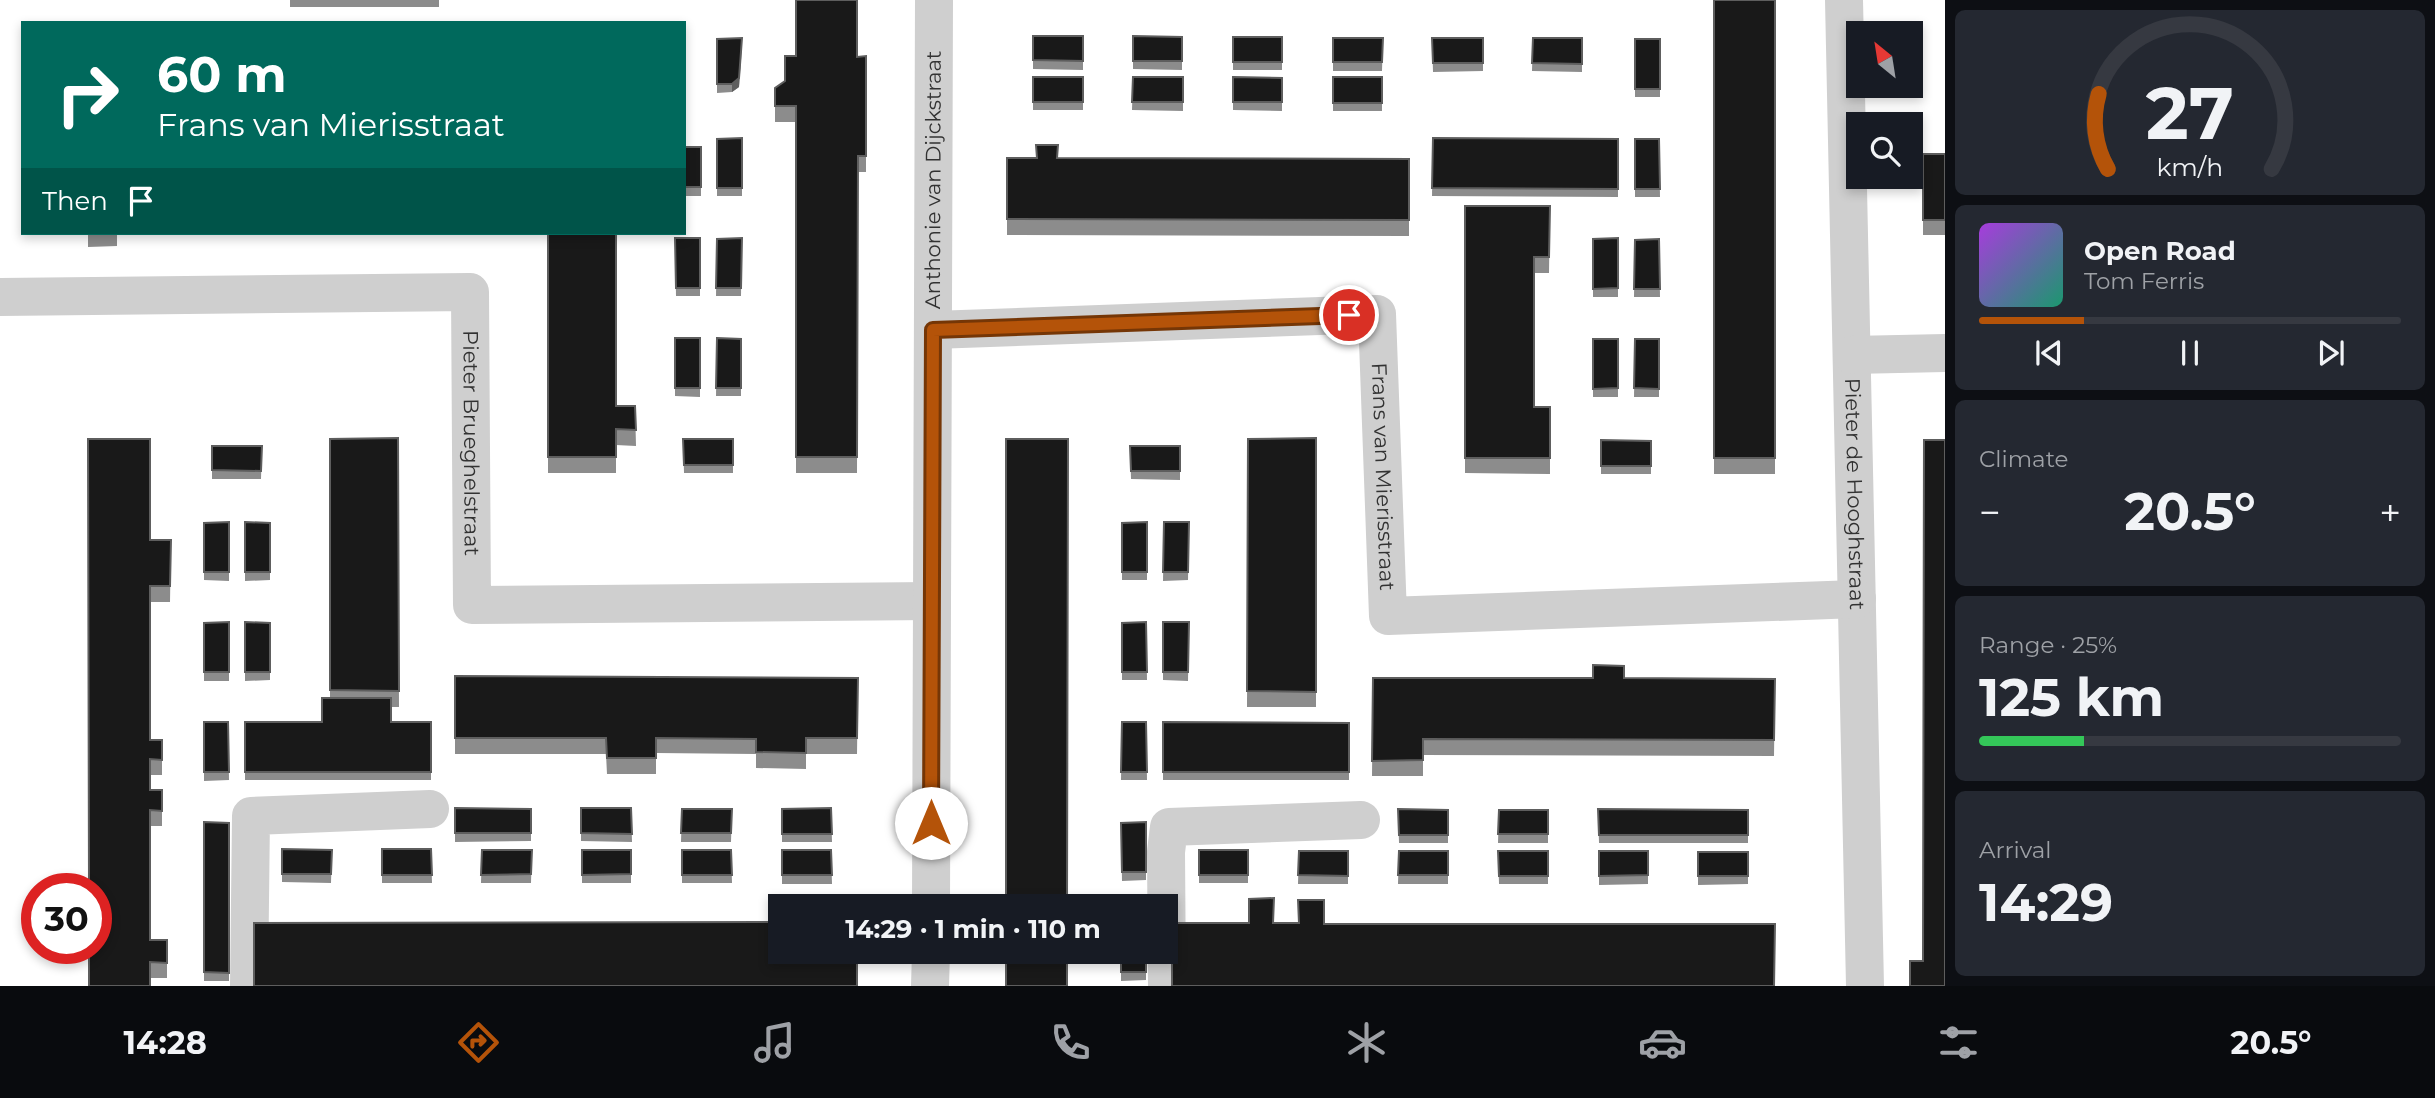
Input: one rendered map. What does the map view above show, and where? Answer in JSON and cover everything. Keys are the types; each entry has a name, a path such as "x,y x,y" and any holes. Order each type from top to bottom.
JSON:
{"street":[{"name":"Anthonie van Dijckstraat","path":"931,894 934,0"},
{"name":"Pieter de Hooghstraat","path":"1844,0 1865,986"},
{"name":"Pieter Brueghelstraat","path":"0,297 470,292 472,605 932,601"},
{"name":"Frans van Mierisstraat","path":"933,330 1377,314 1388,616 1857,599"},
{"path":"1852,355 1945,353"},
{"path":"249,986 251,816 430,809"},
{"path":"1167,986 1166,852 1169,827 1362,820"},
{"path":"930,964 930,986"}],"building":[{"path":"796,0 857,0 857,57 866,56 866,156 858,156 857,457 796,457 796,106 775,106 775,88 785,81 785,56 796,56"},
{"path":"1714,0 1775,0 1775,458 1714,458"},
{"path":"1033,36 1083,36 1083,61 1033,60"},
{"path":"1133,36 1182,37 1182,61 1133,61"},
{"path":"1233,37 1282,37 1282,62 1233,62"},
{"path":"742,38 739,78 732,84 717,84 717,39"},
{"path":"1333,38 1383,38 1382,62 1333,62"},
{"path":"1432,38 1483,38 1483,63 1433,63"},
{"path":"1533,38 1582,38 1582,64 1532,63"},
{"path":"1635,39 1660,39 1660,89 1635,89"},
{"path":"1033,77 1083,77 1083,102 1033,102"},
{"path":"1133,77 1183,77 1183,102 1132,102"},
{"path":"1233,77 1282,78 1282,102 1233,102"},
{"path":"1333,77 1382,77 1382,103 1333,103"},
{"path":"742,138 742,188 717,188 717,139"},
{"path":"1433,138 1618,139 1618,189 1432,188"},
{"path":"1635,139 1659,139 1660,189 1635,189"},
{"path":"1036,145 1058,145 1057,158 1409,159 1409,220 1007,219 1007,158 1037,158"},
{"path":"686,147 701,147 701,187 686,187"},
{"path":"1923,154 1945,154 1945,220 1923,220"},
{"path":"1465,206 1550,206 1549,257 1534,257 1534,407 1550,407 1550,458 1465,458"},
{"path":"548,235 616,235 616,406 635,406 636,430 616,429 616,457 548,457"},
{"path":"675,238 700,238 700,288 676,288"},
{"path":"742,238 741,288 716,288 717,239"},
{"path":"1618,238 1618,288 1593,289 1593,239"},
{"path":"1659,239 1660,289 1634,289 1635,240"},
{"path":"675,338 700,338 700,388 675,388"},
{"path":"717,338 741,339 741,388 716,388"},
{"path":"1593,339 1618,339 1618,388 1593,389"},
{"path":"1635,339 1659,339 1659,389 1634,388"},
{"path":"398,438 399,691 330,690 330,439"},
{"path":"1316,438 1316,692 1247,691 1248,439"},
{"path":"88,439 150,439 150,540 171,540 170,586 150,586 150,740 162,740 162,760 150,759 150,790 162,790 162,811 150,810 150,940 167,940 167,963 150,962 150,986 89,986 89,964 112,964 112,873 89,873"},
{"path":"683,439 733,439 733,465 684,465"},
{"path":"1006,439 1068,439 1067,894 1006,894"},
{"path":"1601,440 1651,441 1651,466 1601,466"},
{"path":"1924,440 1945,440 1945,986 1910,986 1910,961 1923,961"},
{"path":"212,446 262,446 261,471 212,470"},
{"path":"1130,446 1180,446 1180,471 1131,471"},
{"path":"229,522 229,572 204,572 204,523"},
{"path":"245,522 270,523 270,572 245,572"},
{"path":"1147,522 1147,572 1122,572 1122,523"},
{"path":"1164,522 1189,522 1188,572 1163,572"},
{"path":"229,622 229,672 204,672 204,623"},
{"path":"245,622 270,623 270,672 245,672"},
{"path":"1146,622 1147,672 1122,672 1122,623"},
{"path":"1163,622 1189,622 1188,672 1163,672"},
{"path":"1593,665 1624,666 1624,678 1775,679 1774,740 1423,739 1423,760 1372,761 1373,678 1593,678"},
{"path":"455,676 858,678 857,738 806,738 806,753 756,752 756,739 656,738 656,758 607,758 606,738 455,738"},
{"path":"322,698 391,698 391,722 431,722 431,772 245,772 245,722 322,722"},
{"path":"204,722 228,722 229,772 204,772"},
{"path":"1122,722 1146,722 1147,772 1121,772"},
{"path":"1163,722 1349,723 1349,772 1163,772"},
{"path":"455,808 531,809 531,833 455,833"},
{"path":"581,808 631,808 632,834 581,833"},
{"path":"831,808 832,834 782,834 782,809"},
{"path":"682,809 732,809 731,833 681,833"},
{"path":"1398,809 1448,810 1448,835 1399,835"},
{"path":"1598,809 1748,810 1748,835 1599,835"},
{"path":"1499,810 1548,810 1548,834 1498,834"},
{"path":"204,822 229,823 229,973 204,972"},
{"path":"1146,822 1146,872 1122,872 1121,823"},
{"path":"282,849 332,850 331,874 282,874"},
{"path":"382,849 431,849 432,875 382,875"},
{"path":"482,850 532,850 531,874 481,875"},
{"path":"582,850 631,850 631,874 582,875"},
{"path":"682,850 731,850 732,875 682,875"},
{"path":"782,850 831,850 832,875 782,875"},
{"path":"1199,850 1248,850 1248,875 1199,875"},
{"path":"1299,851 1348,851 1348,876 1298,875"},
{"path":"1399,851 1448,851 1448,875 1398,875"},
{"path":"1498,851 1548,851 1548,876 1499,876"},
{"path":"1599,851 1648,851 1648,875 1599,876"},
{"path":"1698,852 1748,852 1748,876 1698,876"},
{"path":"1274,898 1273,923 1299,923 1298,900 1324,900 1324,924 1775,924 1774,986 1172,986 1172,964 1178,964 1178,923 1249,923 1249,899"},
{"path":"768,922 768,964 857,964 857,986 254,986 254,923"},
{"path":"1006,964 1067,964 1067,986 1006,986"},
{"path":"1121,964 1146,964 1146,972 1121,972"}],"route":[{"path":"931,823 933,330 1349,315"}]}
